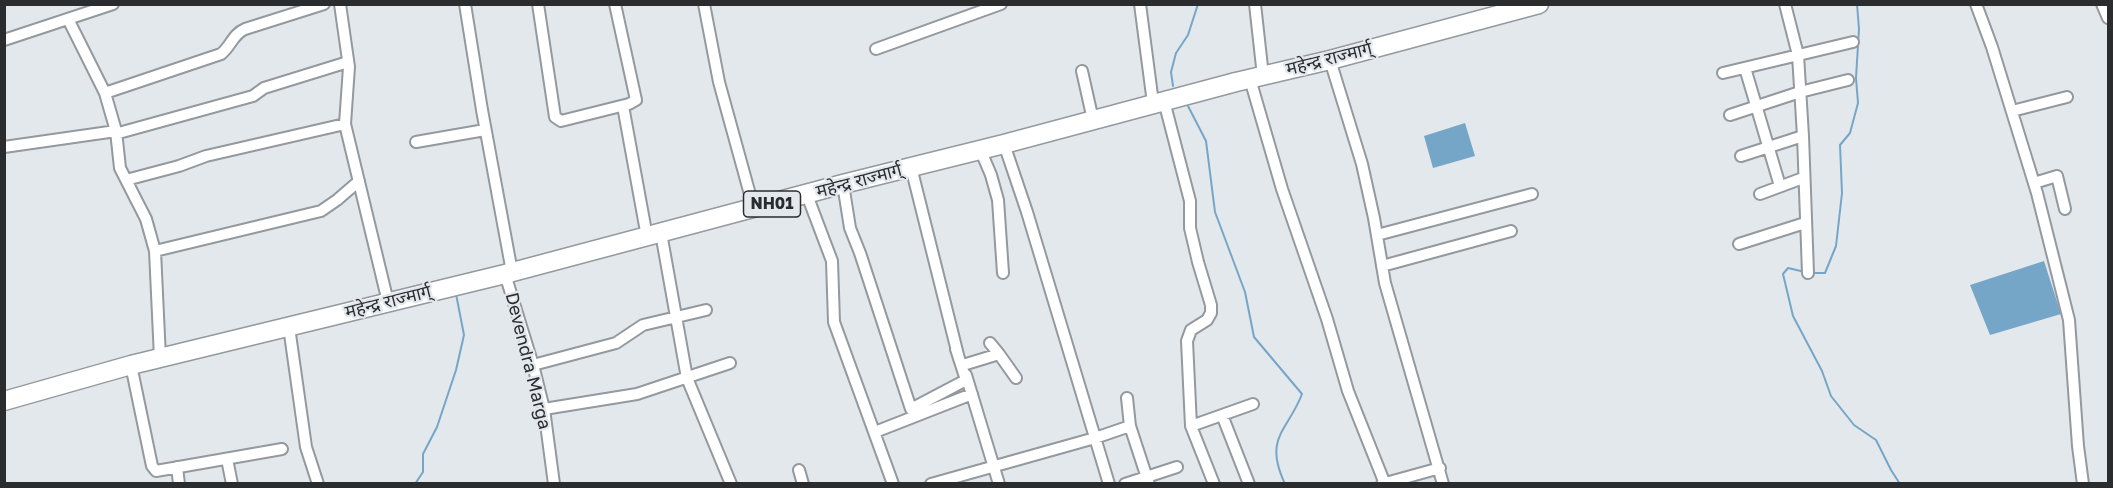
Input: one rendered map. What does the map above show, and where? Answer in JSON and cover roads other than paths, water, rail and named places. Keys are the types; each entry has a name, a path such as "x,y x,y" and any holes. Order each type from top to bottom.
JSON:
{"highway":[{"name":"महेन्द्र राज्मार्ग्","path":"4,401 131,365 509,273 1539,4"}],"street":[{"path":"4,40 113,4"},
{"path":"105,93 221,54 230,45 235,35 245,29 324,4"},
{"path":"340,4 348,62 345,124 388,302"},
{"name":"Devendra Marga","path":"465,4 509,273 543,409 554,483"},
{"path":"538,4 556,119 561,121 623,106 634,102 637,96 615,4"},
{"path":"704,4 719,82 754,209"},
{"path":"876,49 1000,4"},
{"path":"1140,4 1159,102 1190,201 1190,228 1211,305 1211,313 1207,320 1191,330 1187,341 1191,426 1215,483"},
{"path":"1255,4 1256,77 1285,198 1327,319 1348,391 1384,483 1440,468"},
{"path":"1785,4 1798,55 1808,273"},
{"path":"1976,4 2054,245 2069,320 2078,446 2084,483"},
{"path":"2102,4 2109,18"},
{"path":"68,19 105,93 116,133 120,168 146,219 155,251 160,358"},
{"path":"1723,73 1853,42"},
{"path":"1330,60 1362,164 1391,308 1443,483"},
{"path":"4,147 116,133 253,96 264,87 348,62"},
{"path":"1745,68 1779,186"},
{"path":"1082,71 1093,120"},
{"path":"1730,115 1800,92 1848,80"},
{"path":"2012,111 2067,97"},
{"path":"623,106 676,316 687,378 731,483"},
{"path":"126,180 179,166 206,156 345,124"},
{"path":"416,142 486,130"},
{"path":"1741,156 1803,136"},
{"path":"1004,144 1027,212 1109,483"},
{"path":"980,149 999,200 1003,273"},
{"path":"843,184 850,228 861,253 911,409 966,380 956,349 911,167"},
{"path":"2034,183 2056,176 2065,209"},
{"path":"1760,194 1803,178"},
{"path":"155,251 321,211 359,181"},
{"path":"1377,235 1532,194"},
{"path":"807,195 832,261 834,322 893,483"},
{"path":"1739,244 1805,223"},
{"path":"1382,266 1511,231"},
{"path":"533,365 616,342 643,325 706,310"},
{"path":"289,327 306,447 318,483"},
{"path":"990,343 1016,378"},
{"path":"956,349 999,483"},
{"path":"963,366 999,354"},
{"path":"543,409 638,394 730,363"},
{"path":"131,365 152,466 156,471 282,449"},
{"path":"874,432 972,394"},
{"path":"1127,398 1130,426 1148,480"},
{"path":"1191,426 1253,404"},
{"path":"1222,415 1249,483"},
{"path":"931,483 1095,438 1130,426"},
{"path":"227,459 232,483"},
{"path":"177,467 179,483"},
{"path":"1125,483 1148,480 1177,467"},
{"path":"799,470 803,483"}],"water":[{"path":"1465,123 1475,156 1433,168 1424,136"},
{"path":"2044,261 2061,314 1990,335 1970,285"}],"waterway":[{"path":"1173,86 1171,72 1176,53 1188,35 1198,4"},
{"path":"1810,273 1825,273 1836,246 1842,193 1840,145 1850,133 1858,103 1857,4"},
{"path":"1188,106 1206,141 1215,212 1245,292 1254,337 1302,394 1277,445 1276,455 1285,484"},
{"path":"1805,272 1788,268 1783,274 1793,316 1822,371 1831,396 1854,425 1876,440 1900,484"},
{"path":"415,484 423,472 423,454 437,427 456,370 464,335 456,294"}]}
